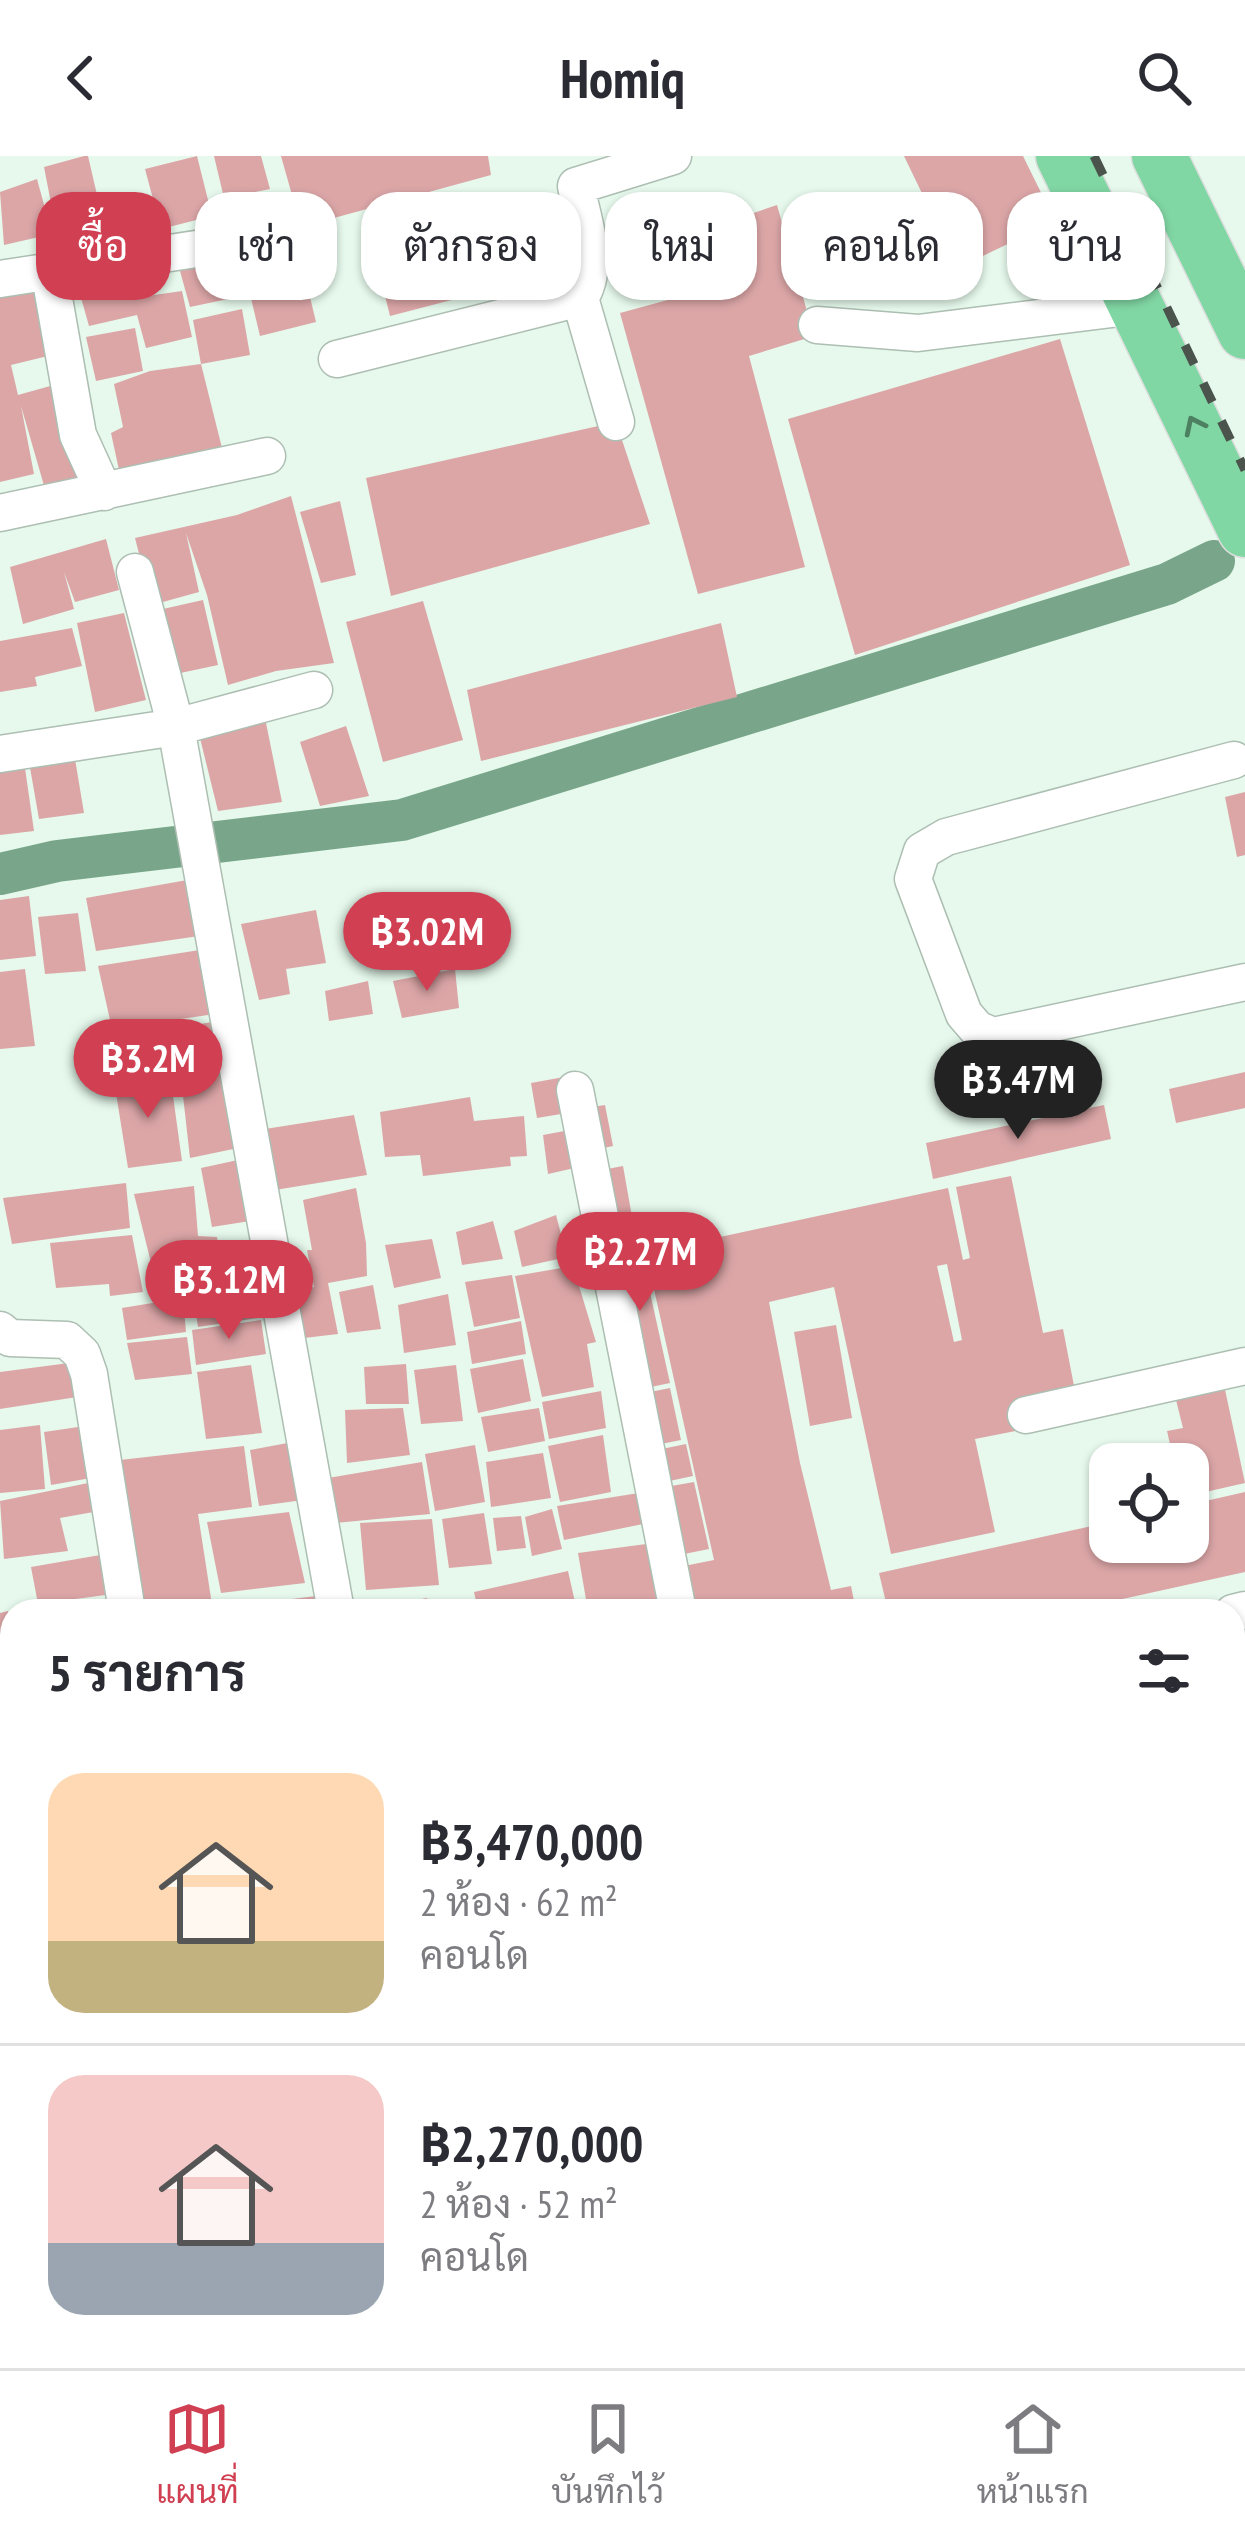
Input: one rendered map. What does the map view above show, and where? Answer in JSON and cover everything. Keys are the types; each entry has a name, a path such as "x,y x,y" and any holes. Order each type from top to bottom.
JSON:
{"highway":[{"path":"1063,156 1245,530"},
{"path":"1159,156 1245,332"}],"street":[{"path":"571,171 673,156"},
{"path":"581,216 591,261 589,285 581,297"},
{"path":"0,279 36,272"},
{"path":"54,300 78,435 104,492"},
{"path":"337,359 572,300"},
{"path":"581,300 616,422"},
{"path":"817,325 918,333 1136,306"},
{"path":"0,513 267,456"},
{"path":"135,572 176,727 334,1599"},
{"path":"0,754 176,727 314,690"},
{"path":"1234,760 946,837 922,851 913,879 964,1014 977,1029 993,1036 1245,982"},
{"path":"575,1090 676,1599"},
{"path":"0,1330 10,1338 67,1340 82,1354 125,1599"},
{"path":"1026,1415 1245,1366"}],"building":[{"path":"88,156 96,192 49,192 44,167"},
{"path":"197,156 206,192 195,192 195,220 171,226 171,192 151,192 145,169"},
{"path":"214,156 261,156 270,189 223,192"},
{"path":"281,156 488,156 491,175 429,192 361,192 361,211 337,217 337,192 291,192"},
{"path":"904,156 1023,156 1041,192 1007,192 1007,244 983,256 983,192 921,192"},
{"path":"37,179 41,192 36,192 36,238 4,245 0,192"},
{"path":"777,205 781,300 804,300 814,336 749,356 805,567 698,594 620,313 668,300 757,300 757,212"},
{"path":"195,267 195,300 223,300 190,307 180,271"},
{"path":"182,291 192,337 146,348 137,315 89,326 82,300 171,300 171,293"},
{"path":"36,292 36,300 48,300 56,354 11,365 18,395 68,381 92,480 45,489 21,406 34,474 0,482 0,298"},
{"path":"251,300 311,300 316,322 260,336"},
{"path":"386,300 452,300 390,316"},
{"path":"242,309 250,355 201,364 193,320"},
{"path":"135,328 143,371 96,381 86,337"},
{"path":"1060,339 1130,565 855,655 788,419"},
{"path":"201,364 225,460 122,484 111,433 123,427 114,384 150,371"},
{"path":"616,422 650,524 391,596 366,478"},
{"path":"291,496 334,663 276,671 228,685 207,595 186,533 199,592 152,605 135,538 237,515"},
{"path":"340,501 356,575 321,583 300,512"},
{"path":"106,539 119,590 75,602 64,572 74,609 23,624 10,567"},
{"path":"203,600 218,665 171,675 154,611"},
{"path":"423,601 463,740 383,762 346,622"},
{"path":"124,613 146,700 95,712 77,623"},
{"path":"721,623 737,697 481,761 467,690"},
{"path":"72,628 82,666 35,677 37,686 0,692 0,641"},
{"path":"265,718 282,802 218,811 199,734"},
{"path":"346,726 369,796 320,806 300,742"},
{"path":"74,753 84,813 39,819 29,762"},
{"path":"24,761 34,831 0,835 0,765"},
{"path":"1245,792 1245,855 1237,857 1225,797"},
{"path":"193,879 206,935 96,951 86,898"},
{"path":"29,896 36,956 0,960 0,900"},
{"path":"316,910 326,963 286,969 290,994 259,1000 241,924"},
{"path":"78,913 86,971 45,974 38,917"},
{"path":"206,949 215,1014 112,1029 98,966"},
{"path":"25,969 35,1046 0,1049 0,972"},
{"path":"455,969 459,1008 402,1018 393,981"},
{"path":"368,981 373,1014 329,1021 325,991"},
{"path":"219,1021 223,1056 114,1076 109,1038"},
{"path":"229,1062 243,1147 190,1158 180,1069"},
{"path":"1245,1072 1245,1108 1176,1123 1169,1089"},
{"path":"170,1074 182,1161 128,1168 114,1081"},
{"path":"564,1077 573,1112 537,1118 531,1083"},
{"path":"470,1097 474,1121 524,1116 527,1156 510,1157 511,1166 423,1176 420,1155 385,1157 380,1112"},
{"path":"605,1105 613,1146 594,1150 585,1108"},
{"path":"1104,1105 1111,1139 933,1179 926,1143"},
{"path":"354,1115 367,1175 275,1190 265,1129"},
{"path":"570,1130 579,1167 548,1174 543,1135"},
{"path":"238,1160 250,1221 212,1227 201,1168"},
{"path":"623,1166 634,1228 609,1232 597,1171"},
{"path":"1011,1176 1043,1333 1063,1329 1075,1391 1026,1429 975,1439 995,1532 891,1554 834,1287 769,1302 831,1590 851,1586 854,1599 685,1599 679,1567 714,1560 646,1253 948,1188 963,1260 970,1258 956,1187","holes":["947,1264 962,1340 954,1342 937,1266"]},
{"path":"126,1183 130,1228 12,1244 3,1198"},
{"path":"194,1186 198,1236 217,1237 224,1282 158,1291 134,1194"},
{"path":"356,1188 367,1276 328,1283 338,1334 304,1338 298,1291 314,1287 303,1200"},
{"path":"556,1215 567,1257 522,1267 514,1231"},
{"path":"493,1221 503,1259 462,1265 456,1232"},
{"path":"132,1235 143,1292 110,1296 109,1284 56,1288 50,1243"},
{"path":"638,1238 670,1383 641,1389 611,1244"},
{"path":"432,1239 441,1278 394,1288 385,1245"},
{"path":"573,1266 596,1342 587,1344 594,1387 542,1397 515,1276"},
{"path":"512,1275 520,1318 474,1327 465,1282"},
{"path":"256,1284 258,1318 198,1327 193,1293"},
{"path":"373,1285 381,1329 347,1333 339,1292"},
{"path":"448,1294 456,1345 404,1353 398,1305"},
{"path":"183,1298 186,1332 127,1340 122,1308"},
{"path":"261,1320 266,1354 196,1365 192,1330"},
{"path":"521,1321 526,1354 472,1364 467,1332"},
{"path":"836,1325 852,1418 810,1426 794,1332"},
{"path":"187,1337 192,1374 135,1380 127,1343"},
{"path":"523,1359 531,1401 478,1413 470,1369"},
{"path":"69,1363 77,1397 0,1409 0,1372"},
{"path":"406,1364 409,1404 366,1404 364,1367"},
{"path":"251,1365 262,1433 206,1439 197,1372"},
{"path":"456,1365 463,1421 421,1424 414,1370"},
{"path":"1224,1385 1245,1483 1209,1491 1209,1443 1170,1443 1167,1431 1183,1428 1175,1396"},
{"path":"670,1388 681,1440 651,1446 640,1394"},
{"path":"601,1391 606,1428 549,1439 542,1402"},
{"path":"403,1408 410,1455 347,1463 345,1410"},
{"path":"539,1408 545,1441 488,1452 481,1417"},
{"path":"40,1425 45,1489 0,1493 0,1430"},
{"path":"85,1426 91,1478 51,1485 44,1432"},
{"path":"603,1435 611,1492 560,1502 548,1446"},
{"path":"293,1442 303,1500 259,1506 250,1450"},
{"path":"686,1444 693,1476 660,1483 652,1451"},
{"path":"475,1445 485,1502 435,1511 425,1454"},
{"path":"244,1446 252,1507 198,1514 211,1599 139,1599 120,1460"},
{"path":"543,1453 551,1498 491,1507 486,1462"},
{"path":"422,1462 430,1514 335,1523 328,1478"},
{"path":"93,1482 99,1511 60,1518 68,1551 4,1559 0,1501"},
{"path":"694,1482 709,1549 674,1556 660,1488"},
{"path":"645,1492 653,1522 564,1540 557,1506"},
{"path":"1245,1492 1245,1572 1122,1599 885,1599 879,1573 1089,1527 1089,1563 1209,1563 1209,1500"},
{"path":"552,1509 562,1549 532,1556 525,1517"},
{"path":"289,1512 305,1583 221,1593 207,1522"},
{"path":"484,1513 492,1564 449,1568 442,1519"},
{"path":"521,1516 526,1548 497,1551 493,1518"},
{"path":"432,1519 439,1585 366,1590 360,1523"},
{"path":"654,1543 661,1599 586,1599 578,1553"},
{"path":"106,1554 113,1594 37,1599 31,1567"},
{"path":"568,1571 574,1599 475,1599 474,1592"}],"waterway":[{"path":"0,874 57,861 402,820 1167,584 1214,561"}],"railway":[{"path":"1094,156 1245,470"}]}
